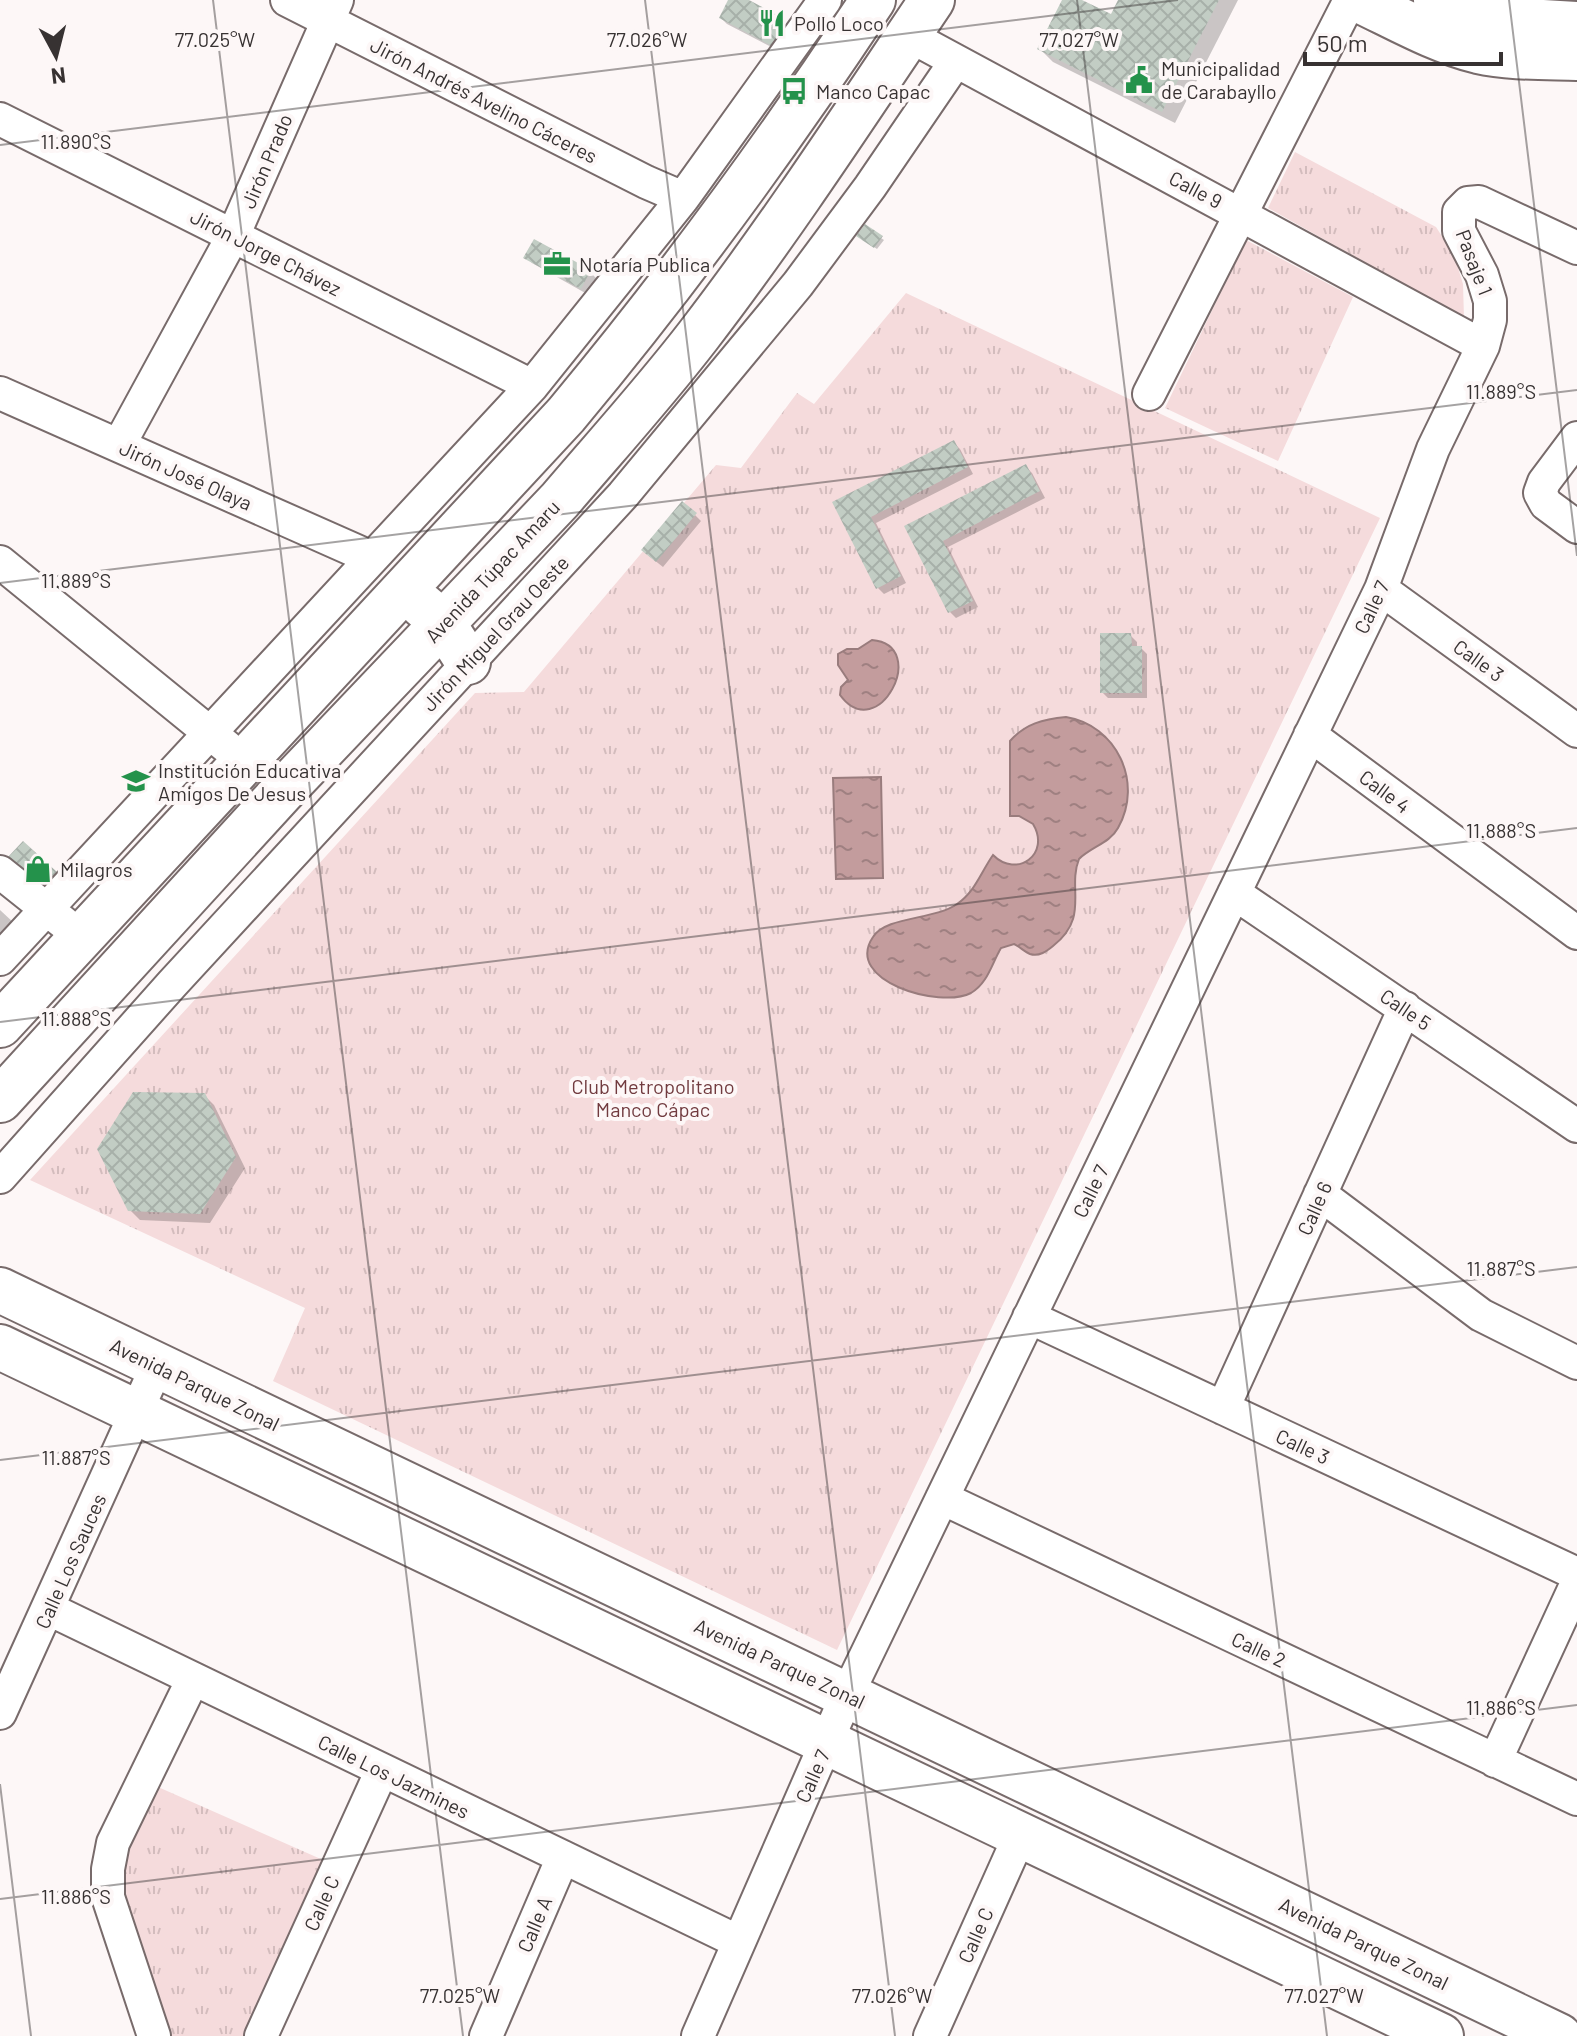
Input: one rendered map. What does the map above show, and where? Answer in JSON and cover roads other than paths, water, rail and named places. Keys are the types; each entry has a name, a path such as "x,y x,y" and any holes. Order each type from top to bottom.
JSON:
{"main road":[{"path":"0,1025 566,415 646,319 722,217 873,0"},
{"path":"1359,0 1445,40 1478,50 1508,56 1577,58"},
{"path":"1436,0 1492,19 1577,24"},
{"name":"Avenida Túpac Amaru","path":"0,1100 281,793 560,500 696,339 804,190 920,17"},
{"path":"405,589 443,623 468,662"},
{"name":"Avenida Parque Zonal","path":"0,1290 1559,2036"},
{"path":"0,1347 1441,2036"}],"street":[{"name":"Jirón Andrés Avelino Cáceres","path":"287,0 332,10 632,175 683,198"},
{"path":"1149,394 1350,0"},
{"path":"0,959 532,386 683,198 817,2"},
{"name":"Jirón Prado","path":"119,445 233,236 332,10"},
{"name":"Calle 9","path":"920,17 956,61 1483,346"},
{"name":"Jirón Miguel Grau Oeste","path":"0,1177 172,984 623,495 798,284 870,187 956,61"},
{"name":"Jirón Jorge Chávez","path":"0,119 532,386"},
{"name":"Pasaje 1","path":"1483,346 1490,320 1490,301 1482,275 1459,231 1459,212 1468,203 1479,202 1577,248"},
{"name":"Calle 7","path":"698,2036 847,1695 1381,589 1433,449 1483,346"},
{"name":"Jirón José Olaya","path":"0,393 372,558"},
{"path":"1577,438 1544,482 1540,493 1546,504 1577,527"},
{"path":"0,562 245,761"},
{"name":"Calle 3","path":"1381,589 1577,731"},
{"name":"Calle 4","path":"1310,735 1577,933"},
{"path":"0,872 83,937"},
{"name":"Calle 5","path":"1234,893 1577,1126"},
{"name":"Calle 6","path":"1223,1408 1405,1008"},
{"path":"1320,1194 1481,1315 1577,1363"},
{"name":"Calle 3","path":"1029,1317 1577,1574"},
{"name":"Calle Los Sauces","path":"0,1713 157,1366"},
{"name":"Calle 2","path":"942,1498 1577,1799"},
{"path":"1495,1761 1577,1583"},
{"name":"Calle Los Jazmines","path":"49,1609 739,1942"},
{"path":"154,2036 108,1897 108,1869 113,1843 193,1679"},
{"name":"Calle C","path":"261,2036 382,1770"},
{"name":"Calle C","path":"938,2033 1020,1835"},
{"name":"Calle A","path":"486,2036 563,1857"}],"water":[{"path":"872,640 889,646 897,658 898,673 892,689 882,702 869,709 855,708 840,695 841,687 848,680 838,665 838,654 847,649 858,649"},
{"path":"1066,717 1084,722 1099,731 1111,744 1120,758 1128,792 1125,810 1115,833 1079,859 1074,914 1064,935 1040,954 1030,954 1014,944 1001,948 982,984 971,993 957,997 918,994 899,988 883,978 871,967 867,953 879,930 957,904 973,888 993,855 1002,862 1021,864 1035,853 1038,845 1033,824 1019,816 1010,816 1010,741 1035,723"},
{"path":"881,777 883,878 836,879 833,778"}],"place":[{"name":"Pollo Loco","path":"772,23"},
{"name":"Municipalidad de Carabayllo","path":"1139,80"},
{"name":"Manco Capac","path":"794,91"},
{"name":"Notaría Publica","path":"557,264"},
{"name":"Institución Educativa Amigos De Jesus","path":"136,781"},
{"name":"Milagros","path":"38,869"}],"park label":[{"name":"Club Metropolitano Manco Cápac","path":"653,1098"}]}
